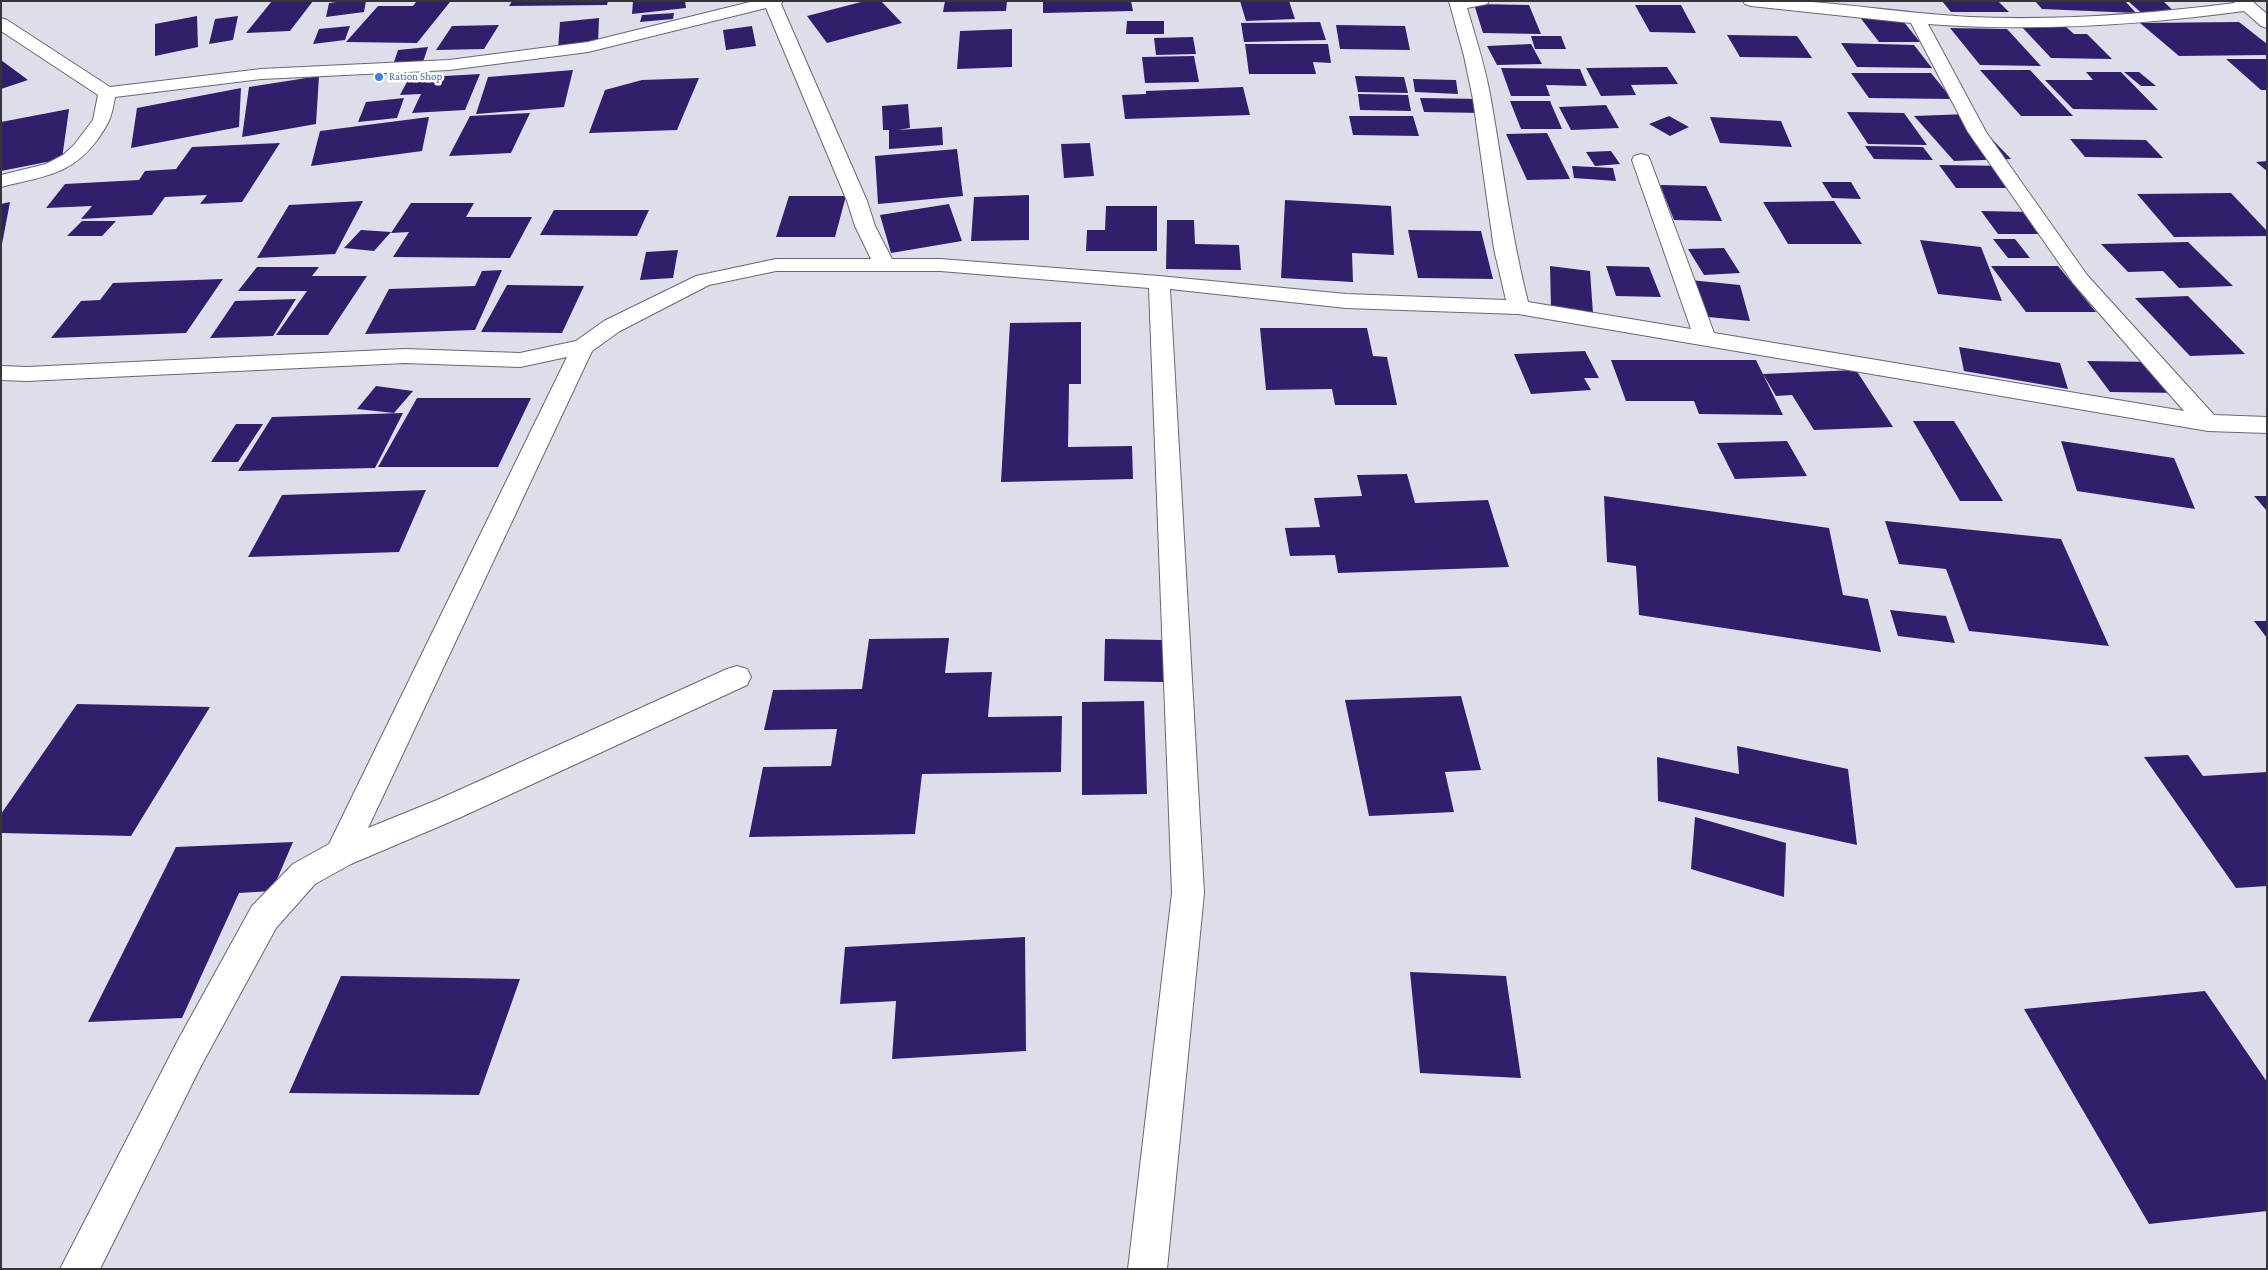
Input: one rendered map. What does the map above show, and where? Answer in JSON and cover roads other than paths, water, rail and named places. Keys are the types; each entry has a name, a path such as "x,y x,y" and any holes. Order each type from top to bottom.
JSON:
{"street":[{"path":"1481,1 1457,3 1468,32 1473,56 1504,249 1518,307"},
{"path":"1751,1 1972,22 2075,22 2173,17 2245,4 2267,22"},
{"path":"1,23 106,93 261,74 449,65 588,47 774,2 857,202 865,230 884,265"},
{"path":"1917,18 1977,132 2080,279 2208,423"},
{"path":"1,181 53,168 70,159 81,149 102,120 106,93"},
{"path":"1641,160 1705,338"},
{"path":"1,373 27,374 405,356 520,360 583,347 612,326 703,280 776,264 940,265 1159,282 1346,301 1518,307 2208,423 2267,425"},
{"path":"1147,1269 1188,893 1167,484 1159,282"},
{"path":"340,854 583,347"},
{"path":"79,1269 189,1054 264,917 304,874 340,854 448,809 737,677"}],"place":[{"name":"Ration Shop","path":"379,77"}]}
